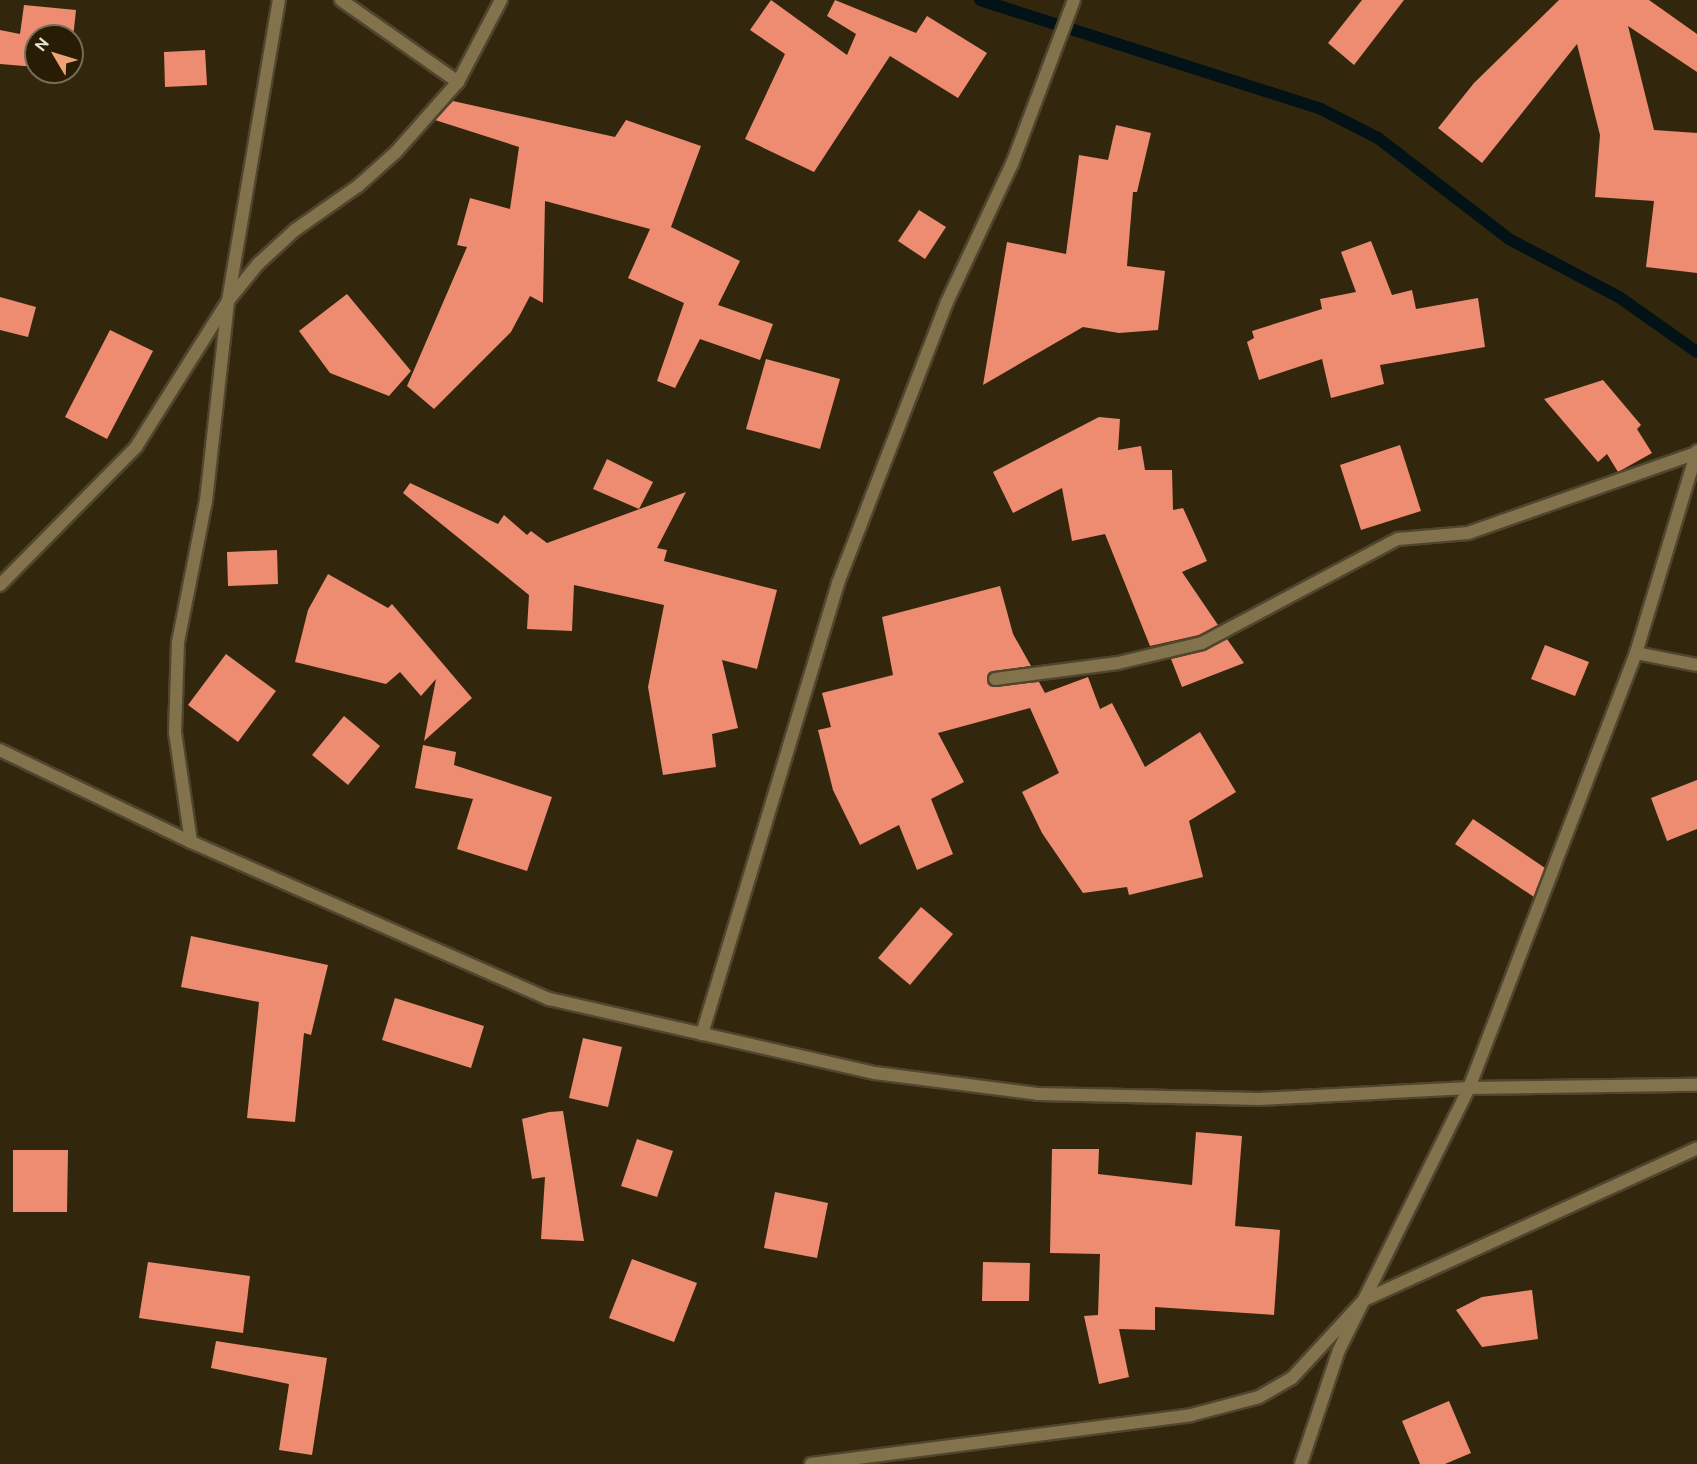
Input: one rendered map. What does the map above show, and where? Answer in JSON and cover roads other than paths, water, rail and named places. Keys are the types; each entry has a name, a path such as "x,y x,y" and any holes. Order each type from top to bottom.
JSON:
{"street":[{"path":"191,842 175,732 178,642 206,501 228,301 279,0"},
{"path":"341,0 458,82"},
{"path":"0,585 136,447 228,301 295,230 358,186 396,152 458,82 501,0"},
{"path":"702,1034 838,583 947,302 1012,164 1074,0"},
{"path":"1301,1464 1340,1350 1469,1088 1636,653 1697,452"},
{"path":"995,679 1118,663 1202,643 1398,539 1468,533 1697,452"},
{"path":"1636,653 1697,665"},
{"path":"0,750 191,842 549,999 875,1073 1038,1094 1259,1099 1469,1088 1697,1085"},
{"path":"811,1464 1191,1415 1259,1397 1292,1378 1364,1300 1697,1148"}],"waterway":[{"path":"980,0 1321,109 1378,138 1509,239 1619,297 1697,352"}]}
